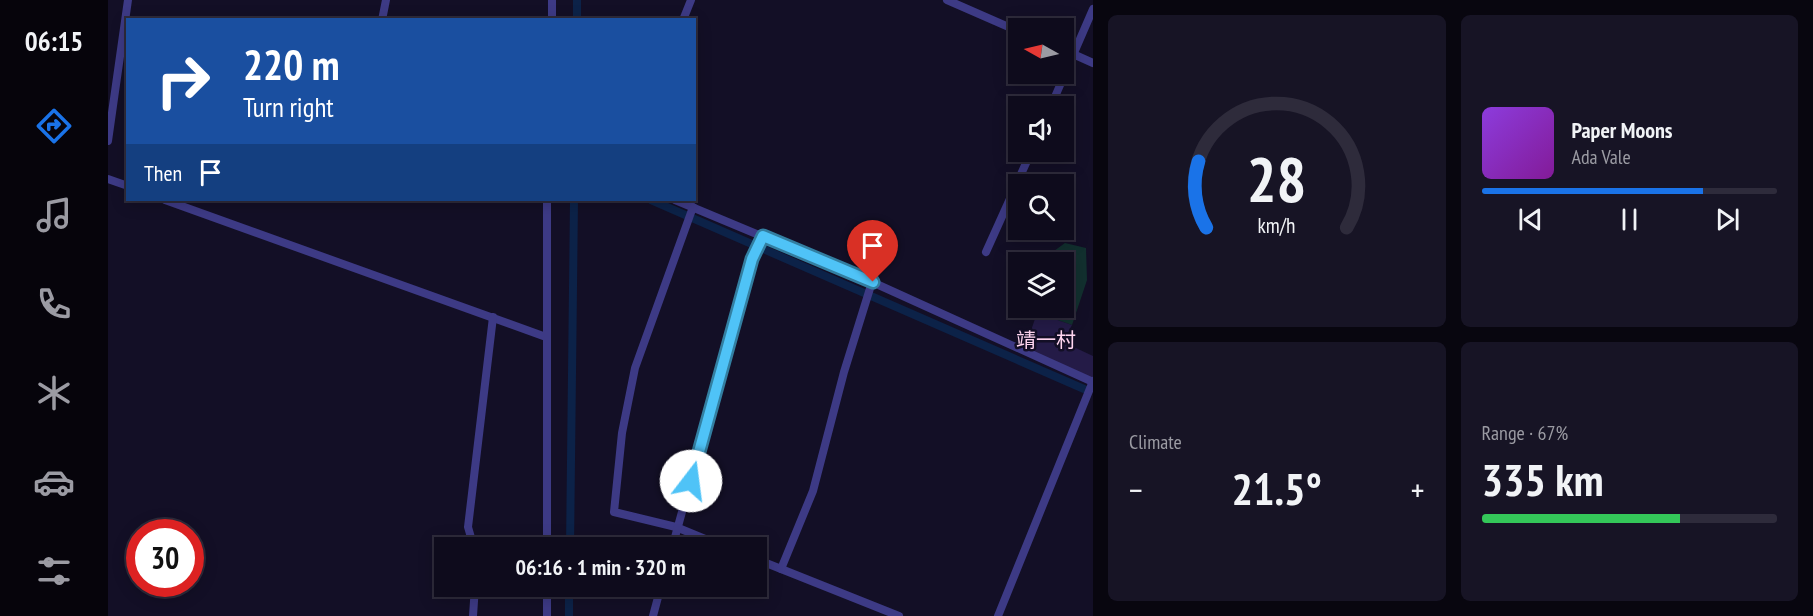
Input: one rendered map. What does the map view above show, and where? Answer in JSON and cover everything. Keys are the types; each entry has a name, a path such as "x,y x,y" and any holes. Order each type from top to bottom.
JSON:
{"street":[{"path":"126,18 128,0"},
{"path":"382,18 386,0"},
{"path":"552,0 552,18"},
{"path":"684,18 691,0"},
{"path":"947,0 1008,27"},
{"path":"1093,9 1074,55 1093,63"},
{"path":"108,141 125,34"},
{"path":"986,252 1026,162"},
{"path":"108,180 126,185"},
{"path":"168,201 546,337"},
{"path":"547,537 548,201"},
{"path":"678,201 872,283 1093,381 1090,395 998,616"},
{"path":"693,207 635,368 622,433 614,512 678,528 700,537"},
{"path":"675,537 752,259 763,236"},
{"path":"781,569 813,491 844,372 872,283"},
{"path":"471,537 468,527 493,317"},
{"path":"767,563 899,616"},
{"path":"473,616 474,597"},
{"path":"547,597 547,616"},
{"path":"653,616 658,597"}],"green space":[{"path":"1065,243 1086,248 1087,280 1072,325 1052,318 1074,318 1074,252 1053,252"}],"building":[{"path":"1035,318 1052,318 1072,325 1063,342 1093,356 1093,382 1024,351"}],"waterway":[{"path":"577,0 577,18"},
{"path":"570,537 574,201"},
{"path":"653,201 1084,389"},
{"path":"569,597 569,616"}],"district":[{"name":"靖一村","path":"1046,340"}],"route":[{"path":"691,481 752,259 763,236 873,282"}]}
